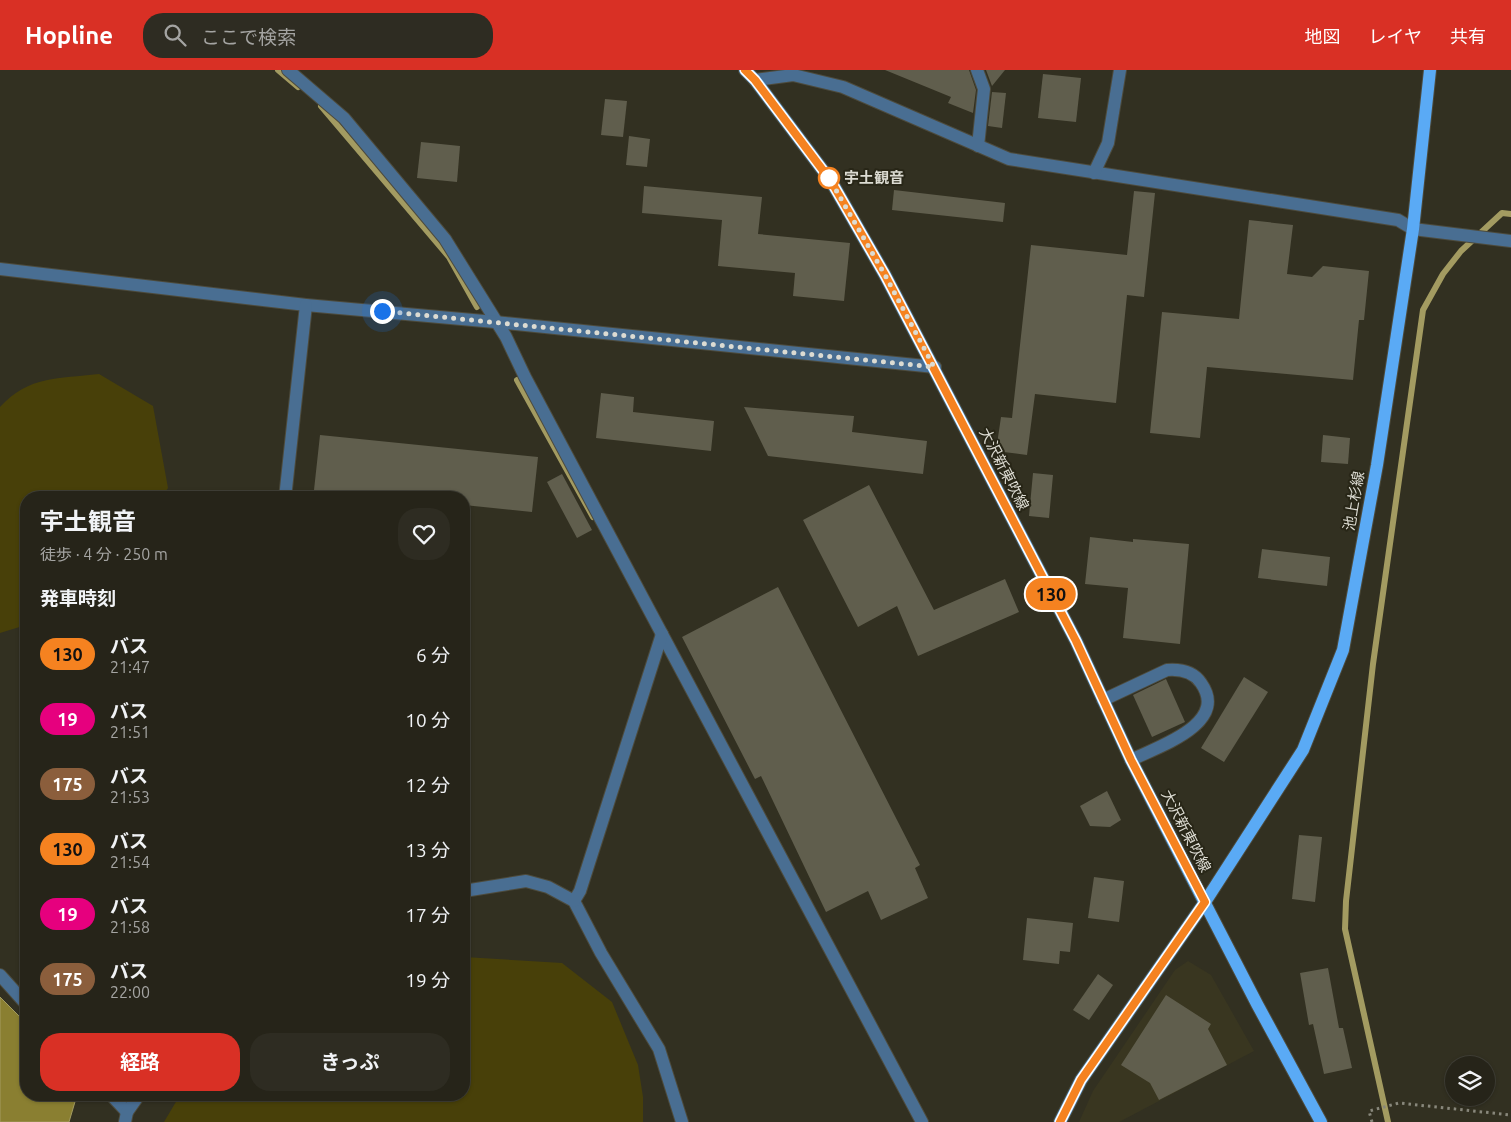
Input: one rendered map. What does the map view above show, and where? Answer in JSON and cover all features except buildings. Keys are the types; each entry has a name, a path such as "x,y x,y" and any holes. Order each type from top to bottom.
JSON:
{"main road":[{"name":"大沢新東吹線","path":"745,70 755,80 831,181 885,275 934,367 1103,700 1131,760 1322,1122"},
{"name":"池上杉線","path":"1205,902 1303,750 1343,650 1377,465 1413,229 1430,70"},
{"path":"1060,1122 1081,1080 1205,902"}],"street":[{"path":"288,70 344,118 445,239 506,337 525,377 922,1122"},
{"path":"977,70 984,89 978,146"},
{"path":"1094,174 1108,143 1120,70"},
{"path":"755,80 793,75 818,75 1009,159 1094,174 1398,220 1413,229 1511,241"},
{"path":"0,268 306,305 495,322 934,367"},
{"path":"286,491 306,305"},
{"path":"574,901 580,891 662,634"},
{"path":"1103,700 1167,670 1186,671 1195,676 1204,688 1207,703 1206,712 1194,728 1131,760"},
{"path":"470,890 526,881 548,887 574,901 601,953 659,1049 682,1122"},
{"path":"0,975 20,997"},
{"path":"115,1101 126,1117 135,1101"}],"path":[{"path":"1372,1122 1370,1111 1399,1103 1511,1115"}],"shaded area":[{"path":"99,374 153,406 168,488 166,491 20,491 20,627 0,633 0,407 22,389 45,380"},
{"path":"470,957 562,963 612,1002 638,1065 643,1097 643,1122 164,1122 176,1101 470,1101"},
{"path":"1188,961 1211,975 1254,1051 1119,1122 1079,1122 1093,1091 1175,970"},
{"path":"0,997 20,1017 20,1101 75,1101 69,1122 0,1122"}],"waterway":[{"path":"278,70 298,87"},
{"path":"321,106 449,257 477,307"},
{"path":"1388,1122 1345,929 1346,901 1373,664 1423,310 1443,274 1461,251 1502,213 1511,214"},
{"path":"517,380 593,517"}],"bus line":[{"name":"130","path":"745,70 755,80 831,181 885,275 1076,641 1131,760 1205,902 1081,1080 1060,1122"}],"place":[{"name":"宇土観音","path":"829,178"}],"route":[{"path":"382,311 934,367 885,275 829,178"}]}
